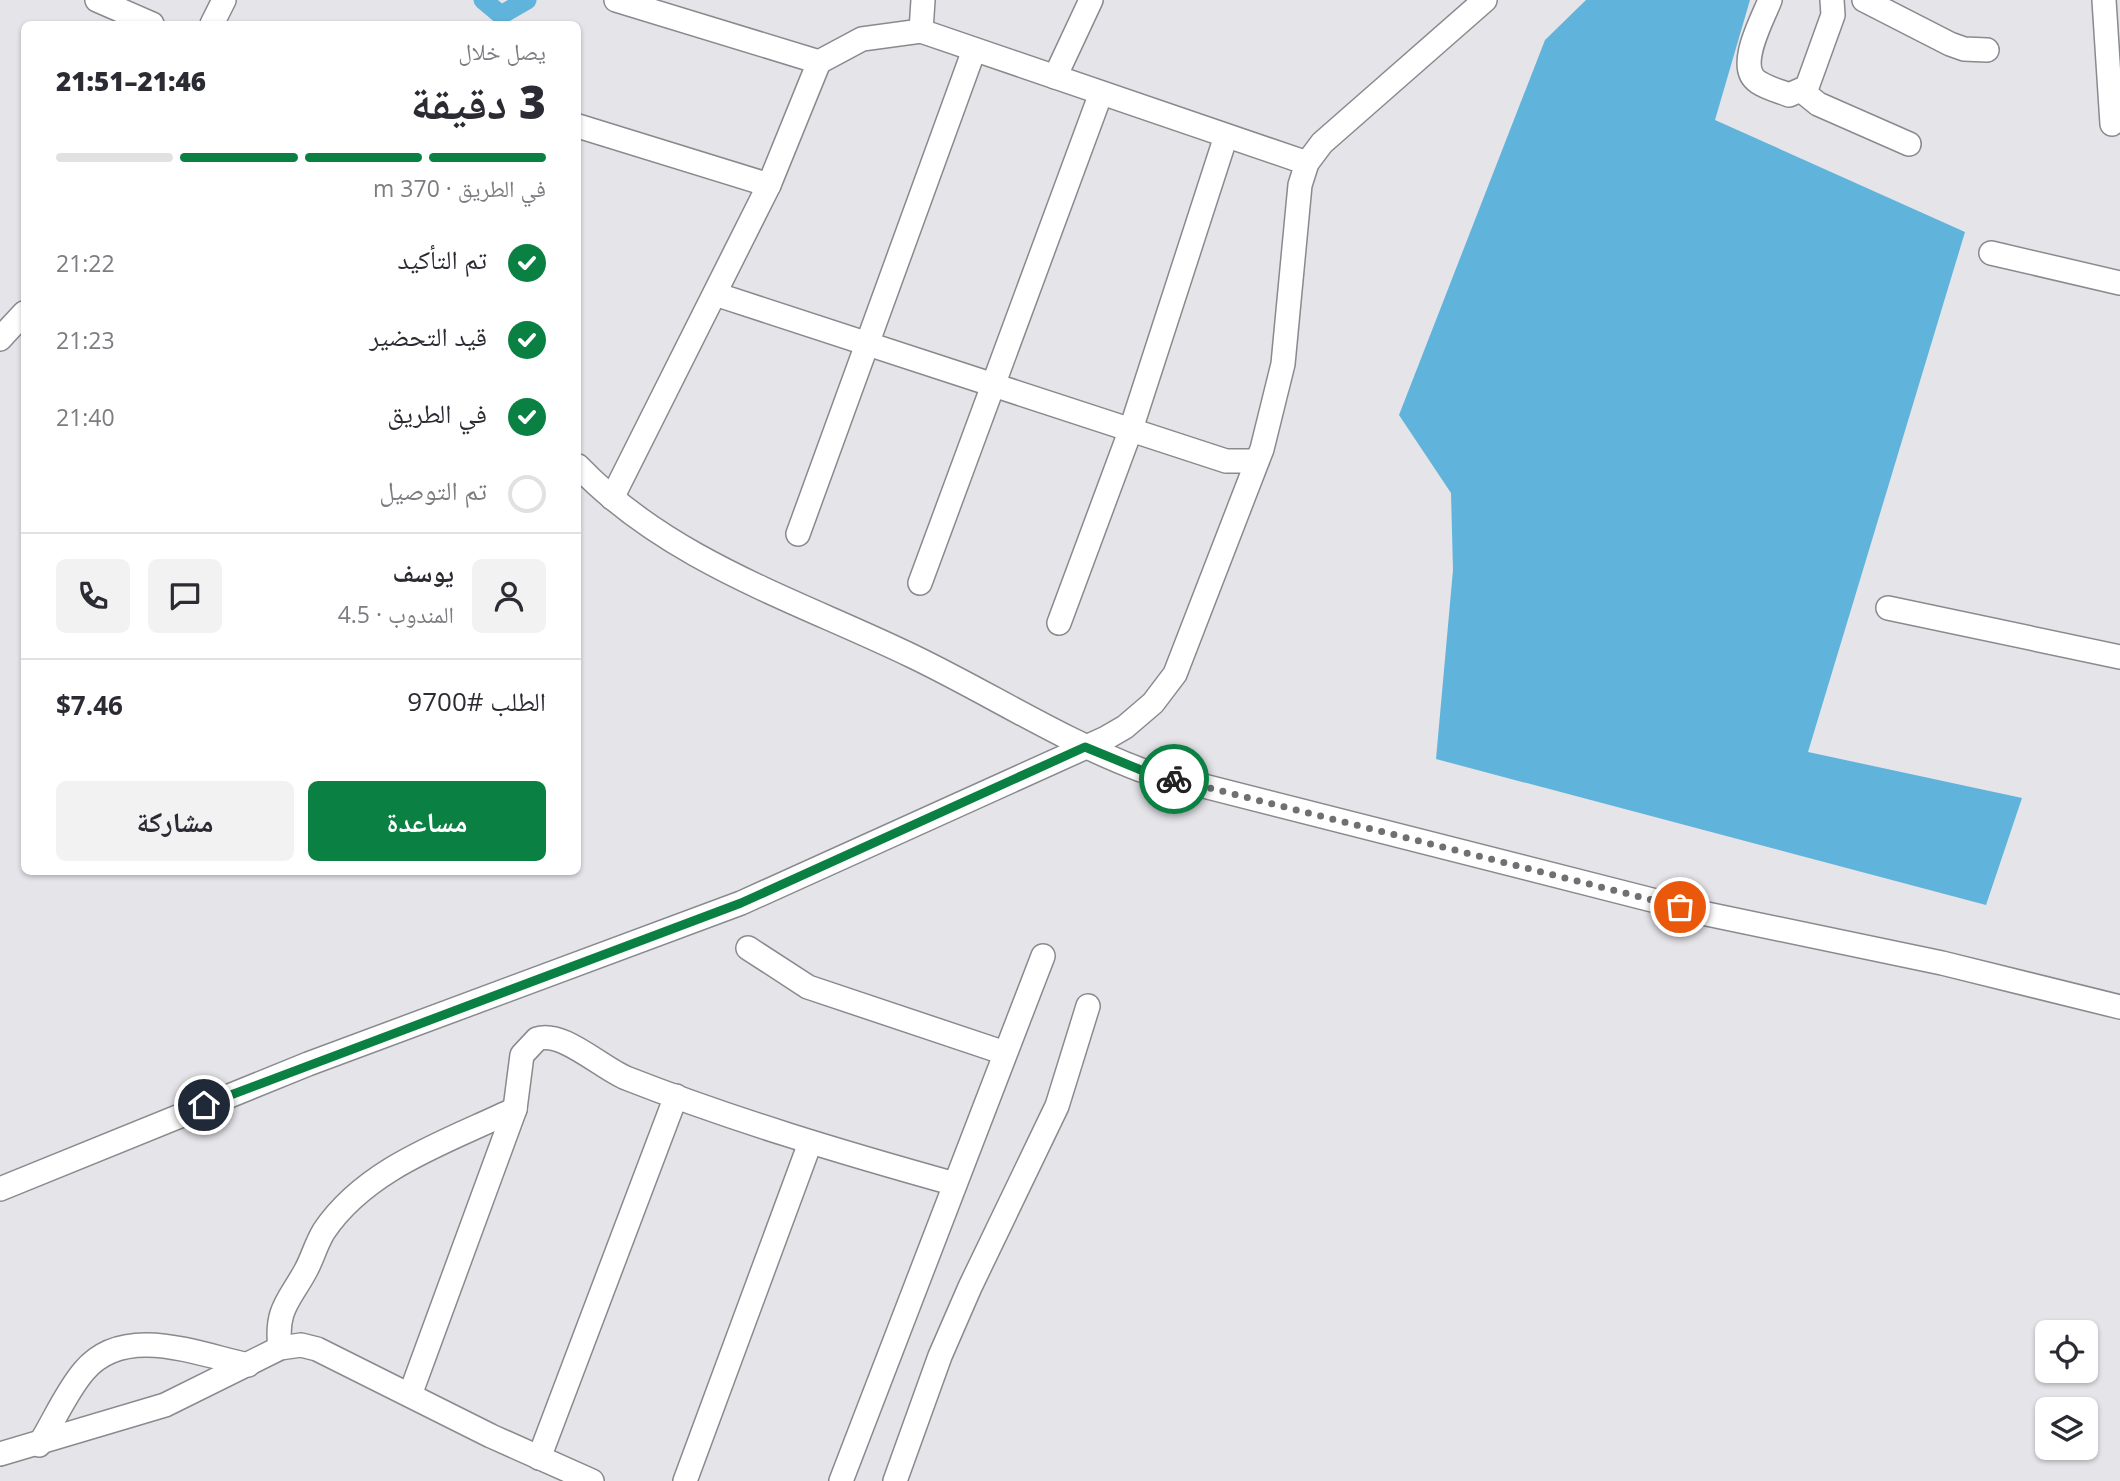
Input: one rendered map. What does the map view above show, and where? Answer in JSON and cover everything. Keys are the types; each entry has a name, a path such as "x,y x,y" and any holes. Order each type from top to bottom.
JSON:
{"street":[{"path":"97,0 145,21"},
{"path":"616,0 819,62"},
{"path":"921,31 923,0"},
{"path":"1055,77 1091,0"},
{"path":"0,1189 308,1064 741,903 1106,738 1139,716 1175,674 1269,429 1283,365 1300,185 1307,163 1322,143 1485,0"},
{"path":"1770,0 1749,52 1749,69 1756,81 1789,95 1807,87 1833,15 1832,0"},
{"path":"1864,0 1950,44 1964,49 1987,50"},
{"path":"2104,0 2112,124"},
{"path":"612,498 769,185 819,62 862,39 921,31 1307,163"},
{"path":"797,534 869,344 974,50"},
{"path":"1802,91 1818,104 1909,144"},
{"path":"920,583 1101,93"},
{"path":"581,127 769,185"},
{"path":"1059,623 1131,429 1226,136"},
{"path":"1991,253 2120,283"},
{"path":"715,294 1226,461 1258,461"},
{"path":"0,339 21,316"},
{"path":"581,469 612,498 669,541 700,559 913,657 1085,747 1167,777 1694,910 1942,963 2120,1007"},
{"path":"1888,608 2120,657"},
{"path":"748,947 808,987 1005,1053"},
{"path":"841,1481 1043,956"},
{"path":"895,1481 940,1356 970,1287 1057,1107 1088,1006"},
{"path":"410,1395 516,1109 522,1055 530,1043 544,1036 559,1038 621,1076 676,1096 810,1143 955,1184"},
{"path":"539,1458 676,1096"},
{"path":"280,1348 279,1323 286,1299 307,1269 325,1230 353,1197 389,1170 516,1109"},
{"path":"685,1481 810,1143"},
{"path":"40,1445 82,1372 109,1351 131,1345 154,1345 248,1365"},
{"path":"0,1454 40,1445 165,1405 280,1348 301,1345 317,1349 539,1458 592,1481"}],"water":[{"path":"1586,0 1750,0 1715,120 1965,232 1808,752 2022,798 1986,905 1436,759 1453,570 1451,493 1399,415 1545,40"}],"waterway":[{"path":"483,0 501,15 527,0"}],"way so far":[{"path":"1174,779 1680,907"}],"route":[{"path":"204,1105 741,903 1085,747 1141,770 1174,779"}]}
